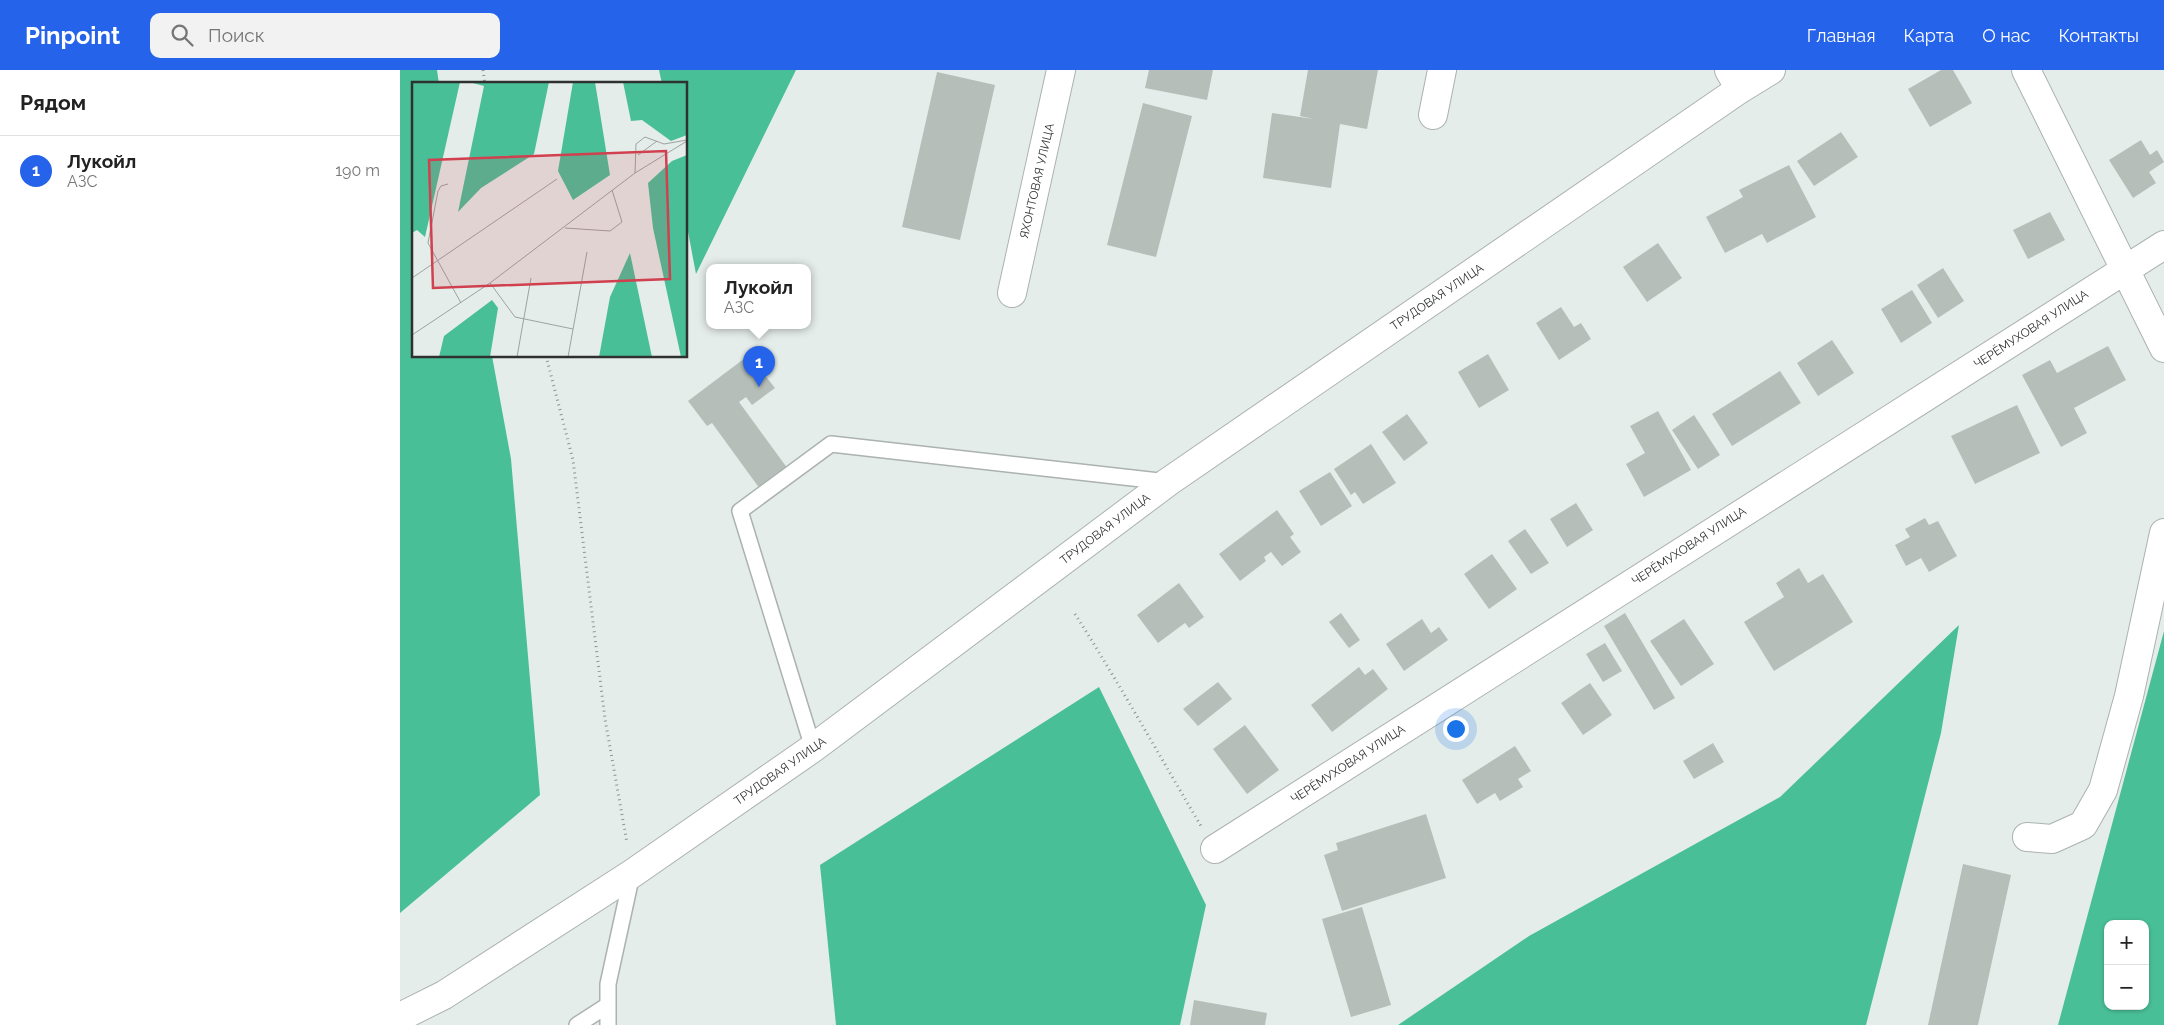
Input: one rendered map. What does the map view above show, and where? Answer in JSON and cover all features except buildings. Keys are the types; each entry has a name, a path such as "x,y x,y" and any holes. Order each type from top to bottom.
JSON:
{"street":[{"name":"ЯХОНТОВАЯ УЛИЦА","path":"1012,293 1061,70"},
{"path":"1433,115 1442,70"},
{"name":"ТРУДОВАЯ УЛИЦА","path":"400,1017 444,995 633,873 813,748 1168,482 1735,80 1771,70"},
{"path":"2026,70 2164,348"},
{"name":"ЧЕРЁМУХОВАЯ УЛИЦА","path":"1215,848 2164,245"},
{"path":"2027,837 2052,839 2084,825 2103,790 2129,696 2164,533"}],"lane":[{"path":"813,748 740,511 831,444 1168,482"},
{"path":"608,1025 608,984 633,873"},
{"path":"577,1025 608,1005"}],"path":[{"path":"547,358 573,460 605,719 633,873"},
{"path":"1075,614 1109,666 1147,736 1215,848"}],"green space":[{"path":"400,70 437,70 439,82 412,82 412,358 492,358 511,459 540,795 400,913"},
{"path":"659,70 796,70 696,274 688,232 688,82 662,82"},
{"path":"1959,625 1941,733 1866,1025 1398,1025 1529,936 1780,797"},
{"path":"2164,631 2164,1025 2058,1025"},
{"path":"1099,687 1206,905 1180,1025 836,1025 820,865"}],"place":[{"name":"Лукойл","path":"759,387"}]}
